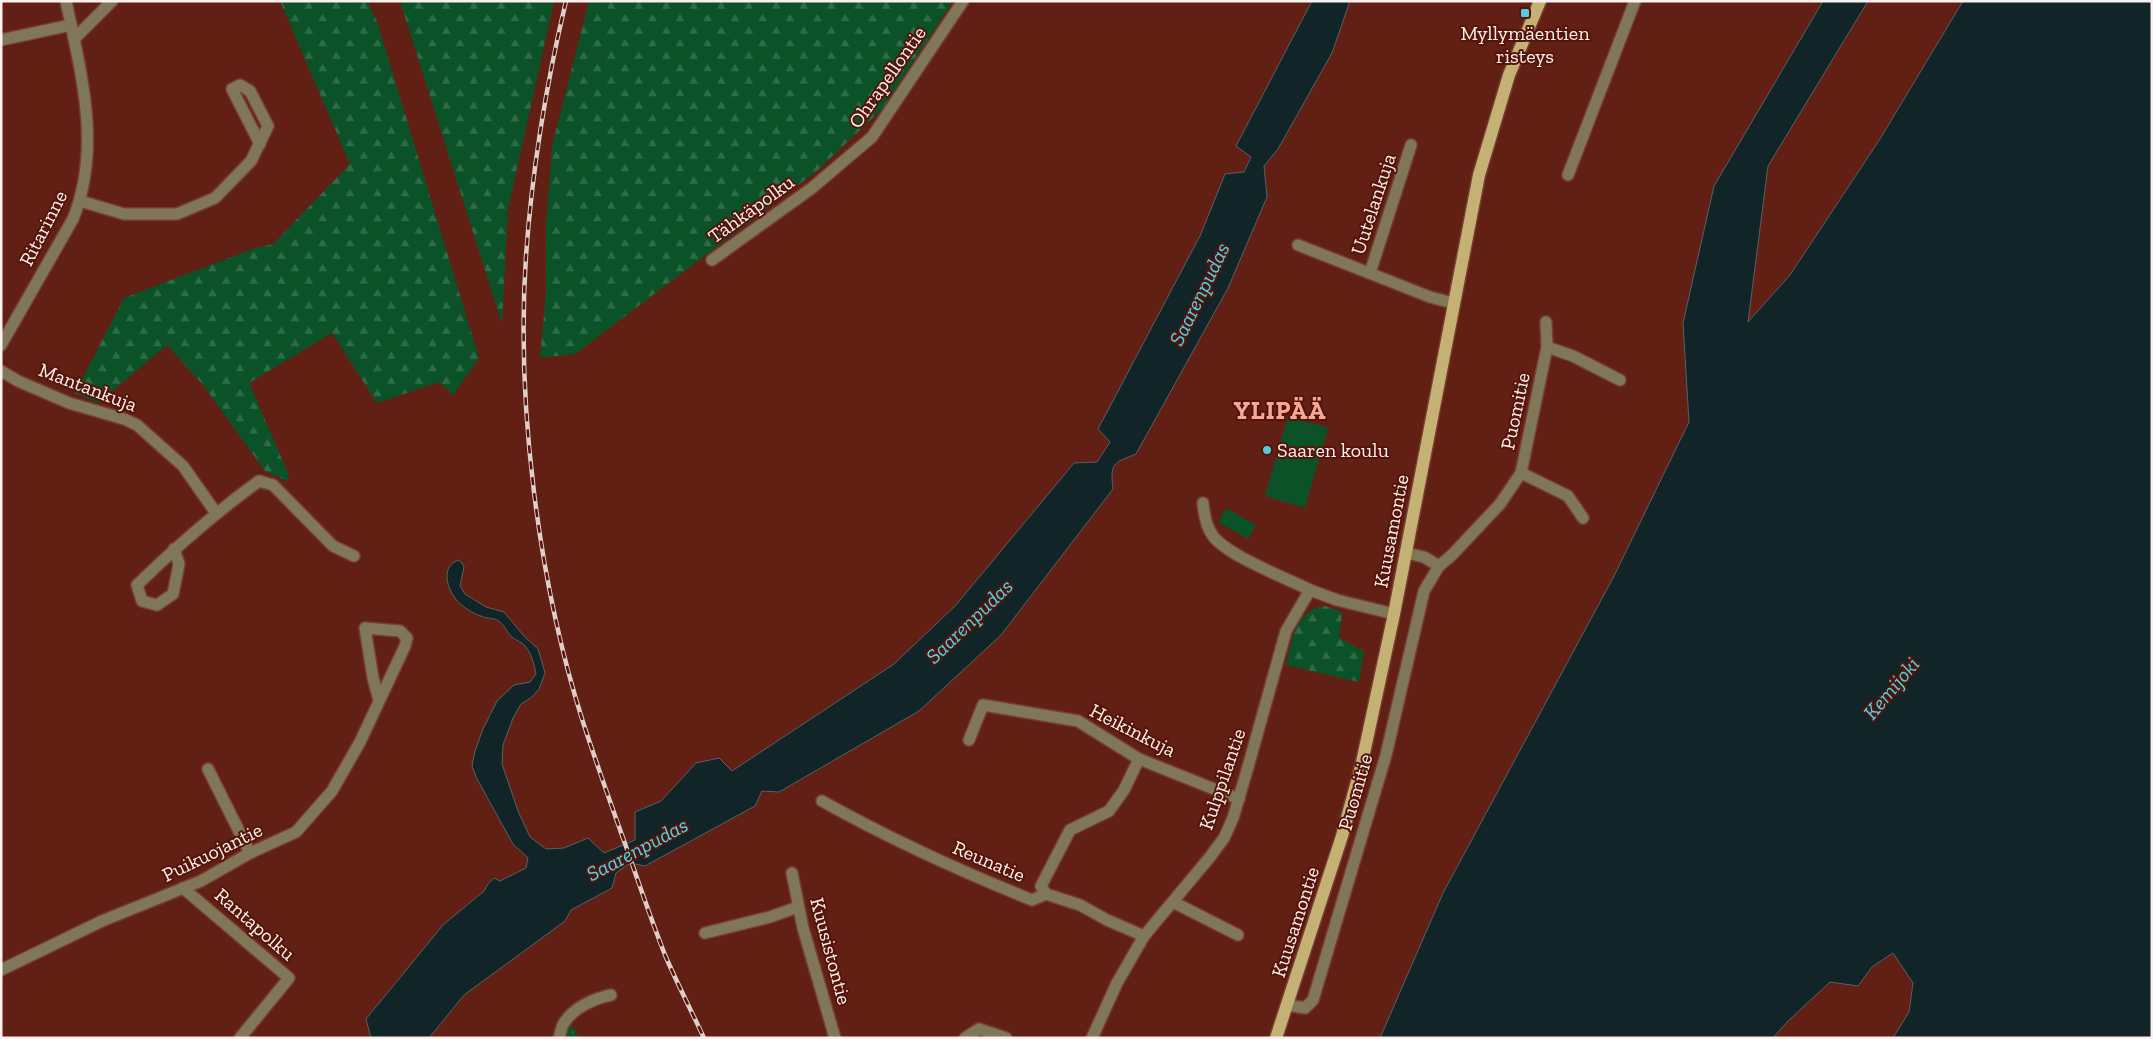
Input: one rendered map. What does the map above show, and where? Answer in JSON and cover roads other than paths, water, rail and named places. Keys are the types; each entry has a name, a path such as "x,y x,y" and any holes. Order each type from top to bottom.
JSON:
{"main road":[{"name":"Kuusamontie","path":"1276,1038 1337,855 1375,705 1472,206 1491,131 1509,74 1540,1"}],"street":[{"name":"Ritarinne","path":"1,344 73,220 80,201 87,171 88,115 66,1"},
{"path":"74,39 112,1"},
{"name":"Ohrapellontie","path":"812,188 872,137 963,1"},
{"path":"1568,175 1635,1"},
{"path":"1,40 71,25"},
{"path":"80,201 124,214 176,214 215,198 251,161 260,144 268,126 250,91 240,85 232,88 260,144"},
{"name":"Uutelankuja","path":"1370,273 1411,145"},
{"name":"Tähkäpolku","path":"712,260 812,188"},
{"name":"Uutelankuja","path":"1298,245 1430,297 1453,303"},
{"name":"Puomitie","path":"1287,1005 1305,1008 1313,1000 1386,755 1424,591 1439,566 1452,555 1500,504 1521,473 1547,347 1546,322"},
{"path":"1547,347 1573,356 1620,380"},
{"name":"Mantankuja","path":"1,371 18,381 69,403 124,419 137,425 183,466 216,513"},
{"path":"1521,473 1568,496 1584,518"},
{"path":"174,548 179,564 173,594 156,605 142,601 137,585 174,548 259,481 273,485 333,546 354,556"},
{"path":"1203,503 1204,518 1213,536 1240,555 1310,590 1337,600 1394,614"},
{"path":"1406,553 1424,557 1439,566"},
{"name":"Kulppilantie","path":"1092,1038 1117,983 1144,936 1224,838 1239,799 1286,631 1310,590"},
{"name":"Puikuojantie","path":"1,970 102,921 200,881 250,853 296,832 332,791 360,742 405,646 407,638 400,631 365,628 373,678 379,700"},
{"name":"Heikinkuja","path":"969,740 983,705 1078,721 1139,759 1239,799"},
{"path":"1046,894 1041,886 1070,830 1109,811 1124,790 1139,759"},
{"path":"208,768 250,853"},
{"name":"Reunatie","path":"822,801 958,870 1032,900 1046,894 1080,905 1107,920 1144,936"},
{"name":"Kuusistontie","path":"792,873 803,928 835,1038"},
{"name":"Rantapolku","path":"183,888 289,978 240,1038"},
{"path":"1173,902 1238,935"},
{"path":"705,933 770,917 798,906"},
{"path":"560,1038 562,1027 570,1016 601,997 611,995"},
{"path":"965,1038 980,1029 1006,1038"}],"water":[{"name":"Saarenpudas","path":"1312,1 1350,1 1332,53 1278,149 1264,166 1267,197 1228,288 1136,454 1115,465 1112,474 1113,489 1001,635 919,711 779,792 762,791 755,806 645,866 630,863 616,873 612,888 571,910 565,921 464,995 429,1038 371,1038 366,1019 443,925 484,891 494,878 500,881 526,868 528,858 513,844 477,779 472,766 483,729 497,701 514,685 530,682 536,674 534,666 530,653 525,646 514,639 500,622 483,617 458,602 448,585 448,569 451,565 458,560 464,567 460,586 465,594 486,607 504,612 524,636 538,649 541,659 545,673 539,689 532,697 521,704 513,718 503,745 502,764 518,811 530,837 546,849 564,848 588,838 604,853 635,840 635,812 661,801 696,763 719,758 732,771 894,664 956,605 1074,463 1097,462 1110,442 1098,429 1200,236 1225,174 1244,172 1251,157 1236,146"},
{"name":"Kemijoki","path":"1823,1 1868,1 1768,166 1748,322 1790,275 1880,139 1963,1 2152,1 2152,1038 1893,1038 1909,1012 1913,983 1893,953 1872,967 1858,986 1830,982 1787,1022 1773,1038 1380,1038 1443,893 1613,578 1689,422 1683,323 1714,186"}],"railway":[{"path":"566,1 552,64 541,128 526,256 524,371 534,491 554,610 567,668 583,722 659,939 704,1038"}],"place":[{"name":"Myllymäentien risteys","path":"1525,13"},
{"name":"Saaren koulu","path":"1267,450"}],"district":[{"name":"YLIPÄÄ","path":"1280,410"}]}
